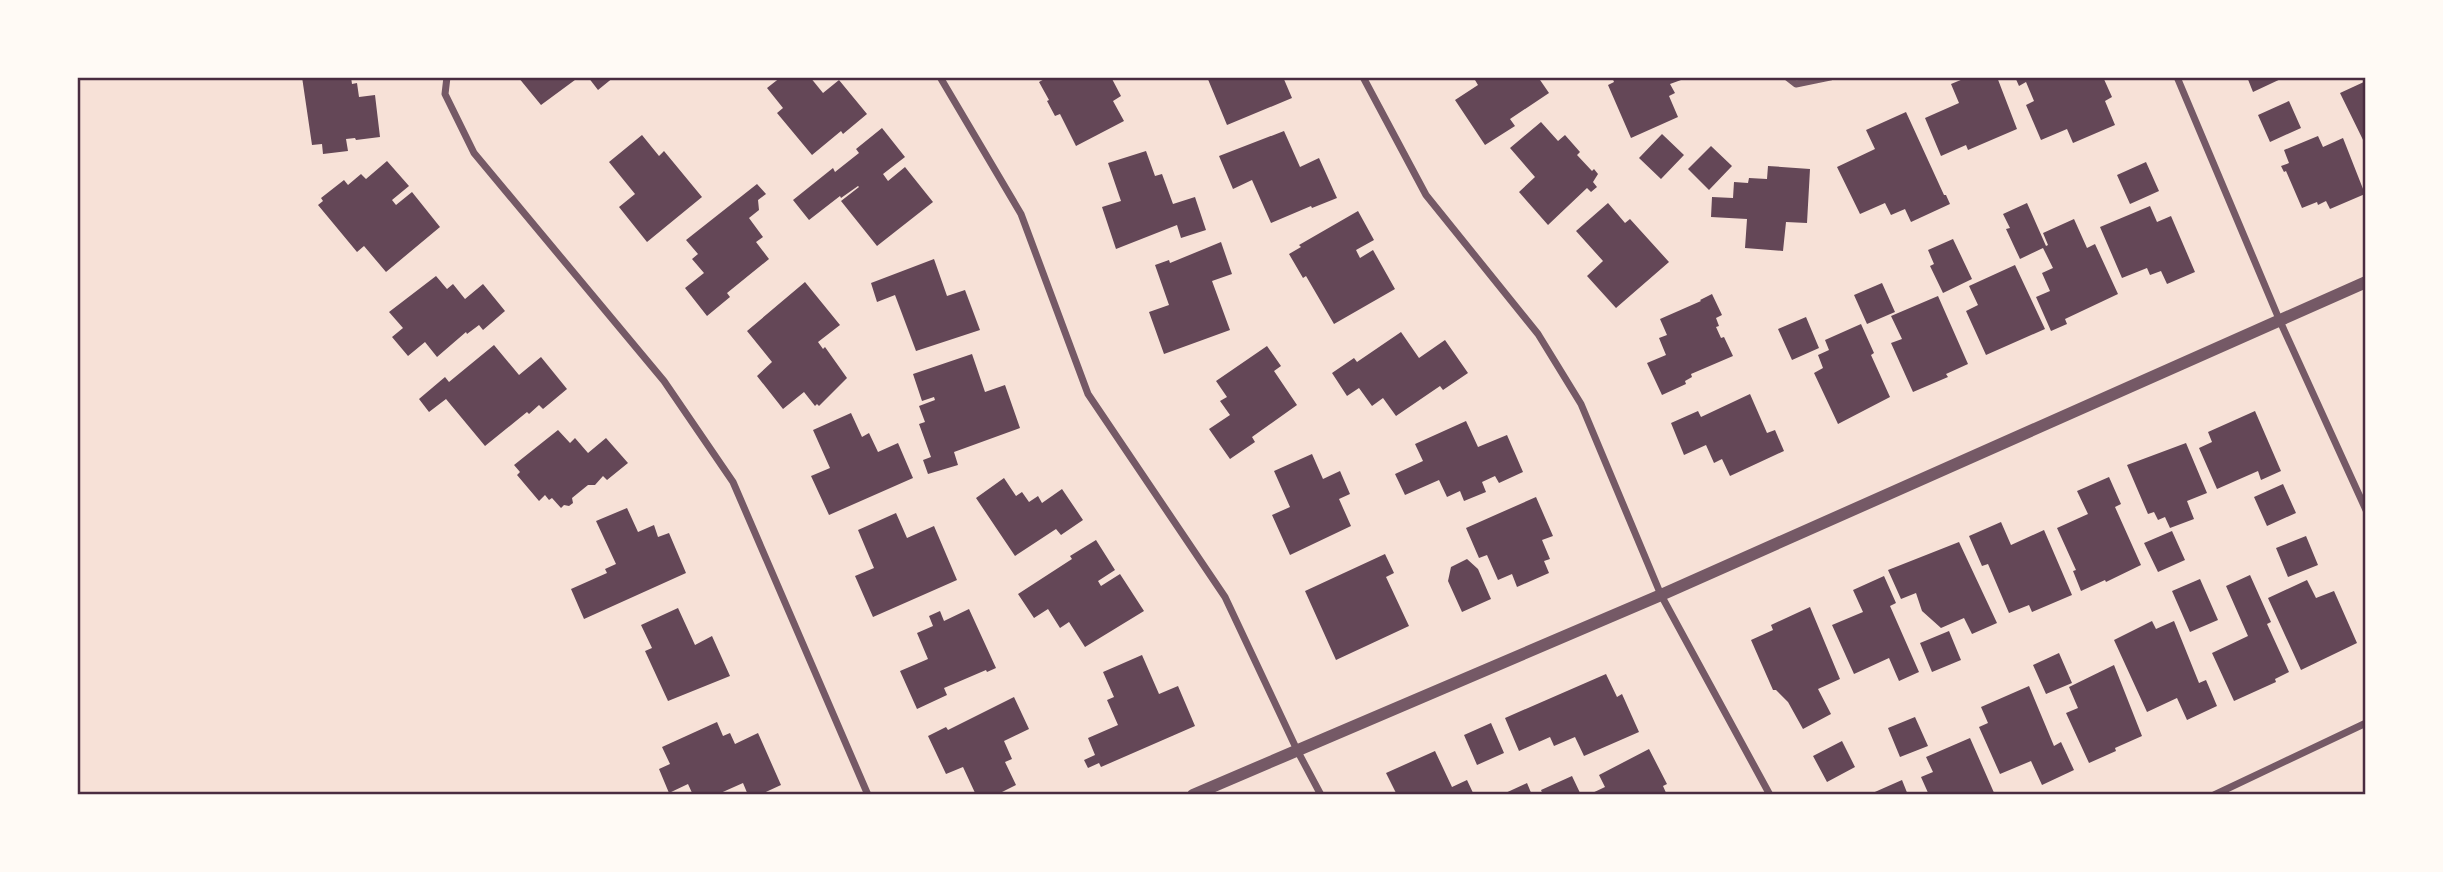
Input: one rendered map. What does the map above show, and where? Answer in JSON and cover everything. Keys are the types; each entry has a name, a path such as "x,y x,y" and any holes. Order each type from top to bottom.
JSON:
{"street":[{"path":"447,77 445,94 474,153 664,381 733,482 868,795"},
{"path":"940,77 1021,214 1088,394 1225,597 1321,795"},
{"path":"1363,77 1426,195 1538,334 1581,404 1661,595 1770,795"},
{"path":"1787,77 1796,84 1830,77"},
{"path":"2177,77 2279,319 2366,510"},
{"path":"1193,795 1661,595 2366,282"},
{"path":"2214,795 2366,723"}],"building":[{"path":"302,77 351,77 352,84 357,83 359,97 375,95 380,137 346,139 348,151 323,154 322,144 312,145"},
{"path":"518,77 579,77 541,105"},
{"path":"588,77 614,77 598,90"},
{"path":"781,77 810,77 823,93 839,80 867,114 812,155 777,113 783,108 767,88"},
{"path":"1048,77 1111,77 1121,96 1113,101 1124,121 1076,146 1060,114 1055,116 1039,82"},
{"path":"1207,77 1283,77 1292,98 1227,125"},
{"path":"1480,77 1538,77 1549,93 1510,119 1515,126 1485,145 1455,100 1478,85 1475,80"},
{"path":"1612,77 1679,77 1681,80 1670,84 1675,93 1669,96 1678,117 1631,138 1608,85 1614,82"},
{"path":"1968,77 1997,77 2017,129 1968,150 1966,145 1941,156 1925,118 1959,103 1951,84"},
{"path":"2015,77 2103,77 2112,97 2105,101 2115,125 2073,143 2067,129 2041,140 2026,105 2034,101 2026,82 2019,86"},
{"path":"2247,77 2285,77 2253,92"},
{"path":"2366,81 2366,146 2340,93"},
{"path":"2289,101 2301,128 2270,142 2258,115"},
{"path":"1906,112 1950,204 1911,222 1905,209 1891,215 1885,203 1860,214 1837,167 1875,149 1866,130"},
{"path":"1541,122 1558,141 1565,135 1580,152 1577,155 1598,174 1593,182 1597,187 1591,192 1587,188 1548,225 1519,192 1535,177 1510,148"},
{"path":"882,128 905,157 883,174 888,181 905,167 933,202 877,246 841,201 858,186 809,220 793,200 833,168 835,172 859,153 856,149"},
{"path":"1284,131 1300,167 1319,158 1337,198 1271,223 1252,180 1233,189 1219,156"},
{"path":"1662,134 1684,155 1661,179 1639,158"},
{"path":"642,135 659,156 664,151 702,197 647,242 619,207 635,194 609,162"},
{"path":"2318,136 2323,147 2343,138 2365,194 2330,209 2326,201 2302,208 2286,171 2284,172 2281,166 2289,163 2284,150"},
{"path":"1711,146 1732,166 1709,190 1688,169"},
{"path":"1146,151 1155,176 1162,174 1173,204 1195,197 1206,230 1181,238 1177,225 1116,249 1102,207 1121,201 1108,163"},
{"path":"387,161 409,186 392,200 396,205 412,192 440,227 386,272 364,246 357,252 318,205 323,201 321,198 344,180 348,185 361,174 366,179"},
{"path":"2146,162 2159,191 2130,204 2117,175"},
{"path":"1768,166 1810,169 1807,223 1786,222 1783,251 1745,248 1747,219 1711,217 1712,197 1733,198 1734,182 1748,183 1749,178 1767,179"},
{"path":"757,184 766,194 758,200 759,210 749,218 763,237 756,242 769,259 727,293 730,297 707,316 685,288 704,273 692,259 698,254 686,240"},
{"path":"1608,203 1625,223 1630,219 1669,262 1616,308 1587,276 1603,261 1576,231"},
{"path":"2027,203 2046,246 2048,245 2043,233 2074,219 2087,248 2095,244 2118,294 2065,319 2067,324 2051,331 2036,297 2050,291 2042,273 2053,268 2043,248 2020,259 2006,229 2010,228 2003,214"},
{"path":"2150,206 2157,222 2171,216 2195,272 2167,284 2161,271 2150,275 2147,268 2122,278 2100,227"},
{"path":"1358,211 1374,240 1356,250 1360,258 1373,250 1395,289 1334,324 1306,276 1303,278 1289,254 1301,247 1299,245"},
{"path":"1953,239 1972,279 1943,293 1930,266 1934,264 1928,250"},
{"path":"1221,242 1232,274 1212,281 1230,330 1164,354 1149,312 1169,305 1155,265 1169,260 1170,263"},
{"path":"934,259 947,296 965,290 980,330 916,351 895,295 877,302 871,283"},
{"path":"2015,265 2045,329 1986,355 1966,311 1978,305 1969,286"},
{"path":"436,276 447,289 453,284 465,299 483,284 505,311 483,330 479,325 467,334 466,332 437,357 425,342 408,356 392,337 403,328 389,312"},
{"path":"805,282 840,325 818,342 823,349 825,347 847,378 819,406 815,406 804,392 783,409 757,376 772,362 747,331"},
{"path":"1882,283 1895,312 1867,324 1854,295"},
{"path":"1712,294 1722,315 1716,318 1719,326 1716,327 1733,356 1691,374 1692,377 1685,381 1686,384 1662,395 1647,363 1666,355 1659,338 1667,335 1660,319"},
{"path":"1938,296 1968,364 1946,374 1948,377 1913,392 1891,343 1902,339 1891,316"},
{"path":"1806,317 1819,348 1792,360 1778,329"},
{"path":"1861,324 1874,353 1871,355 1890,397 1838,424 1814,373 1823,368 1818,355 1829,350 1825,340"},
{"path":"1401,332 1419,358 1445,340 1468,373 1443,390 1440,386 1396,416 1383,398 1372,406 1359,388 1347,396 1332,373 1354,358 1357,362"},
{"path":"494,345 519,375 541,357 567,389 543,409 539,405 529,414 527,412 485,446 446,399 429,412 419,399 445,377 449,382"},
{"path":"1267,346 1281,366 1274,371 1297,405 1252,437 1255,442 1230,459 1209,429 1230,415 1220,401 1227,397 1216,381"},
{"path":"972,354 985,392 1005,385 1020,428 954,452 958,465 928,474 923,460 931,457 919,424 925,422 919,406 935,400 934,397 922,401 913,374"},
{"path":"1750,394 1767,433 1775,430 1784,451 1730,476 1722,459 1714,463 1706,445 1684,455 1671,423 1698,411 1701,417"},
{"path":"2255,411 2281,471 2261,480 2258,471 2217,489 2199,448 2212,442 2208,432"},
{"path":"851,413 862,437 869,433 878,452 898,443 913,478 829,515 811,476 830,468 813,430"},
{"path":"1466,421 1478,447 1507,435 1523,472 1499,483 1495,476 1482,482 1486,492 1464,501 1460,491 1447,497 1439,480 1405,495 1395,474 1423,461 1415,444"},
{"path":"558,430 570,443 575,438 588,453 606,438 628,463 607,480 603,476 595,485 588,485 572,498 573,503 561,508 545,495 539,501 517,475 520,472 514,465"},
{"path":"2186,443 2207,493 2187,501 2194,519 2170,528 2165,517 2158,520 2154,512 2148,514 2127,465"},
{"path":"1312,454 1323,479 1340,471 1350,494 1339,499 1351,526 1290,555 1272,515 1290,507 1274,471"},
{"path":"2109,477 2121,504 2115,507 2141,565 2081,591 2073,571 2076,570 2057,528 2088,514 2077,491"},
{"path":"1004,478 1016,496 1022,492 1029,502 1038,496 1042,503 1062,489 1083,520 1061,535 1056,529 1015,556 976,498"},
{"path":"2283,484 2296,513 2267,526 2254,497"},
{"path":"1536,497 1553,536 1542,540 1550,559 1544,561 1549,573 1517,587 1512,574 1498,580 1487,555 1479,558 1466,528"},
{"path":"627,508 638,532 654,525 658,537 669,533 686,573 584,619 571,589 607,573 605,569 616,564 596,521"},
{"path":"896,513 907,538 934,526 957,580 873,617 855,576 874,568 858,530"},
{"path":"2001,522 2011,545 2044,530 2072,595 2032,612 2029,605 2009,613 1988,564 1982,566 1969,536"},
{"path":"2172,531 2185,560 2158,572 2144,543"},
{"path":"2306,536 2318,565 2288,577 2276,548"},
{"path":"1096,540 1115,570 1098,581 1101,586 1120,574 1144,611 1085,647 1069,622 1060,628 1048,609 1034,618 1018,594"},
{"path":"1959,542 1997,623 1972,634 1964,618 1941,628 1922,611 1916,593 1901,599 1888,570"},
{"path":"1385,554 1394,573 1386,577 1409,626 1336,660 1305,591"},
{"path":"1467,559 1478,569 1491,599 1462,612 1448,581 1451,567"},
{"path":"2250,575 2271,622 2267,624 2289,672 2275,679 2276,682 2234,701 2212,653 2248,636 2226,586"},
{"path":"1884,576 1896,603 1890,606 1919,672 1899,681 1889,658 1854,674 1832,625 1863,612 1853,590"},
{"path":"2200,579 2218,620 2190,632 2172,591"},
{"path":"2307,580 2316,598 2334,591 2357,643 2301,670 2268,598"},
{"path":"1810,607 1840,679 1818,689 1831,714 1803,729 1788,702 1773,690 1751,640 1773,630 1771,625"},
{"path":"678,608 695,645 712,636 730,676 668,701 645,651 652,648 641,625"},
{"path":"969,609 996,668 944,688 947,695 917,709 900,671 928,659 917,633 933,626 929,616 940,611 944,621"},
{"path":"2152,621 2156,629 2174,621 2199,683 2206,680 2217,706 2187,720 2177,698 2147,712 2114,640"},
{"path":"1949,631 1961,660 1932,672 1920,643"},
{"path":"2059,653 2072,683 2046,694 2033,665"},
{"path":"1142,655 1159,694 1178,686 1195,726 1101,767 1099,763 1088,768 1084,760 1095,755 1088,738 1118,725 1107,700 1114,697 1103,672"},
{"path":"2114,665 2142,736 2089,763 2066,713 2078,708 2069,687"},
{"path":"1606,674 1617,697 1622,694 1639,732 1584,756 1575,737 1554,746 1550,737 1519,751 1505,718"},
{"path":"2029,686 2054,746 2061,742 2074,770 2042,785 2031,761 2000,774 1979,727 1988,723 1981,707"},
{"path":"1014,697 1029,729 1004,741 1012,759 1005,762 1016,785 996,795 976,795 963,767 946,774 928,736 946,727 948,730"},
{"path":"1915,717 1928,746 1900,757 1888,728"},
{"path":"717,722 723,736 730,733 735,744 758,733 781,785 759,795 748,795 743,783 716,795 693,795 688,784 669,793 659,769 670,764 662,747"},
{"path":"1491,723 1504,753 1477,765 1464,735"},
{"path":"1970,738 1995,795 1929,795 1921,777 1933,772 1926,757"},
{"path":"1842,741 1855,767 1827,782 1813,756"},
{"path":"1649,749 1667,784 1663,786 1667,795 1588,795 1605,787 1599,775"},
{"path":"1435,751 1452,787 1467,780 1474,795 1397,795 1386,773"},
{"path":"1572,776 1581,795 1543,795 1541,790"},
{"path":"1902,780 1908,795 1868,795"},
{"path":"1527,783 1532,795 1501,795"}]}
